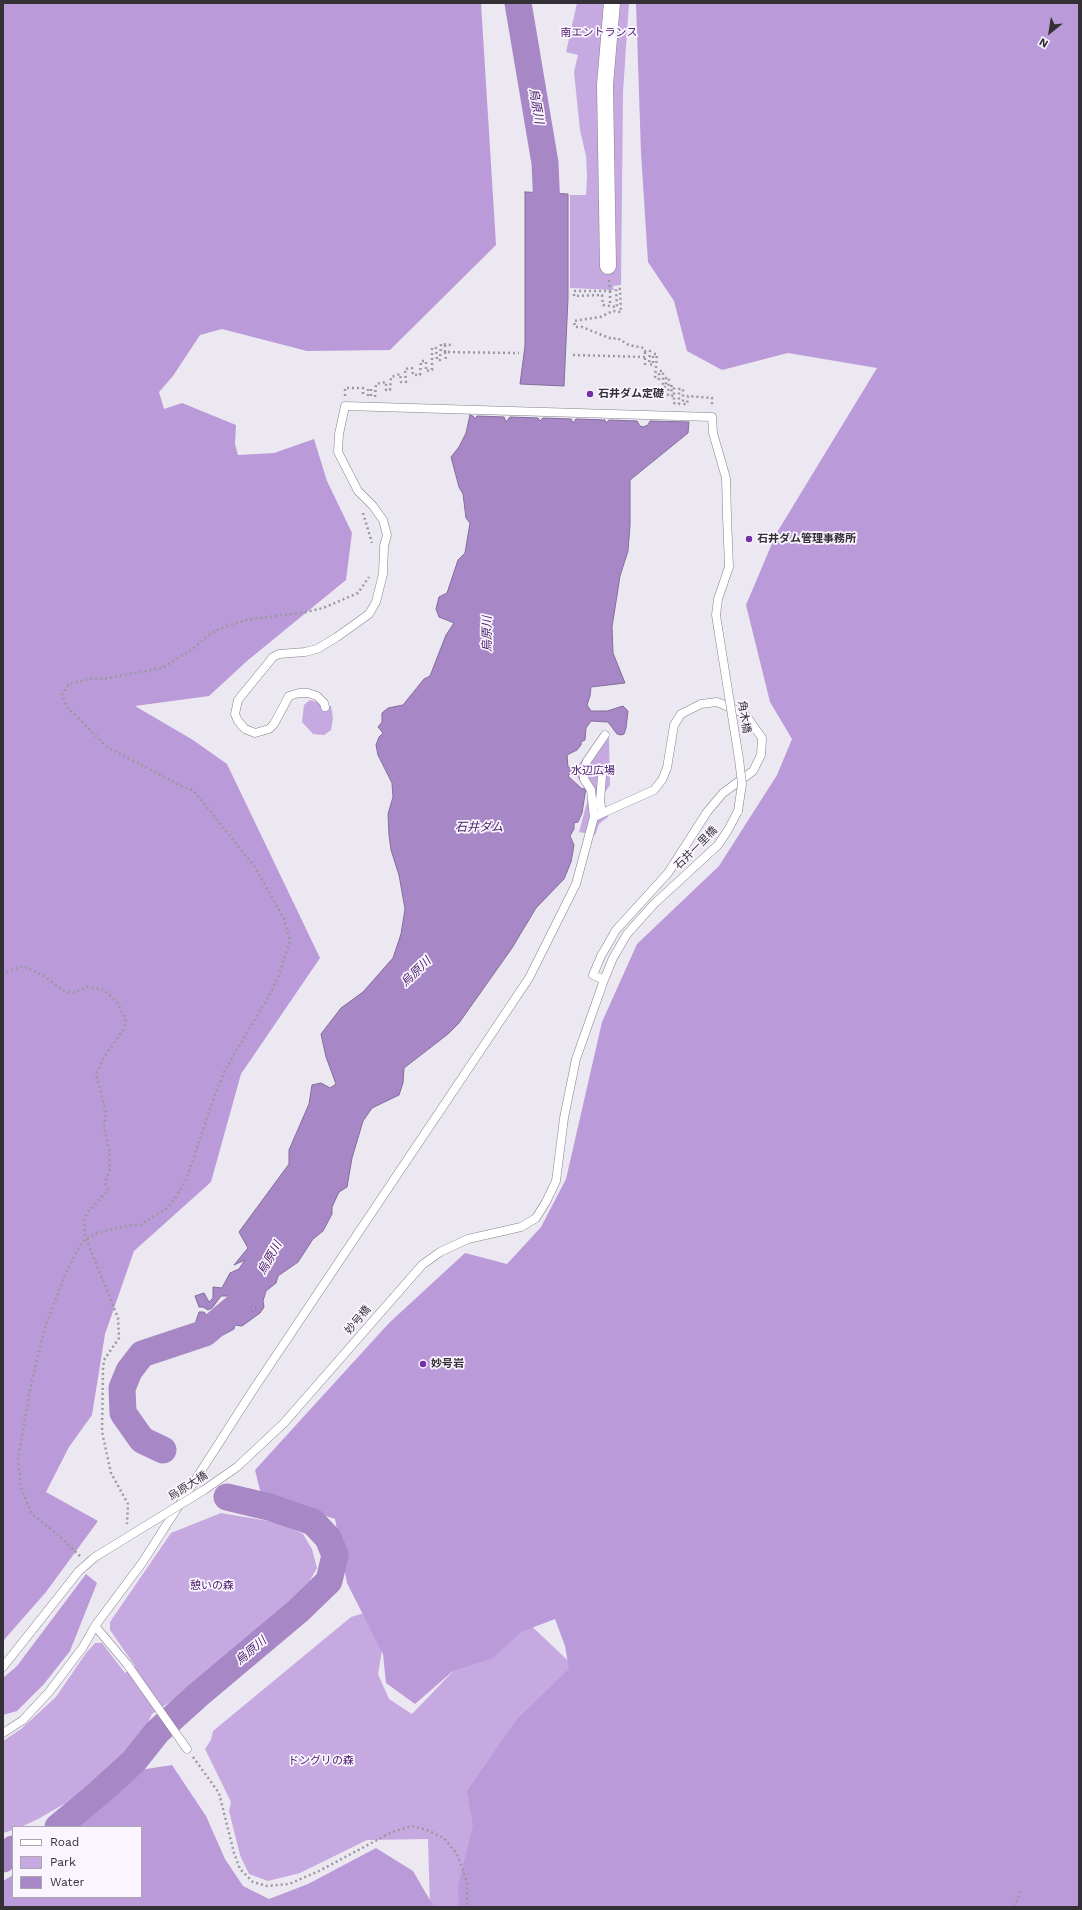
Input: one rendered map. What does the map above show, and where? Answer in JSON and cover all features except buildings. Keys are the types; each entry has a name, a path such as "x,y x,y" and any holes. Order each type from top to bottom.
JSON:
{"street":[{"path":"608,266 605,85 612,3"}],"lane":[{"name":"角木橋","path":"358,491 338,452 339,434 345,406 712,417 713,433 726,478 729,567 718,599 716,615 742,784 738,811 728,830"},
{"path":"325,707 324,703 317,696 308,693 299,693 289,696 274,724 263,732 255,733 245,729 238,721 235,714 238,700 273,657 279,654 304,652 317,649 338,637 372,610 383,574 384,546 387,535 383,520 373,506 358,491"},
{"path":"594,817 654,790 662,780 668,768 674,725 681,714 689,709 701,704 717,702 744,714 762,738 761,755 753,771 723,793 677,860 616,930 601,956 593,975 604,980"},
{"path":"3,1733 23,1720 49,1692 83,1647 95,1626 142,1563 253,1390 530,978 576,884 594,817 591,790 584,779 583,772 586,761 605,735"},
{"path":"602,776 600,801 602,813"},
{"name":"石井一里橋","path":"604,980 613,958 627,934 654,904 718,845 728,830"},
{"name":"妙号橋","path":"284,1423 422,1265 440,1252 468,1239 521,1227 536,1218 556,1181 564,1118 576,1059 604,980"},
{"name":"烏原大橋","path":"3,1667 71,1582 95,1557 237,1468 284,1423"},
{"path":"95,1626 127,1664 187,1749"}],"path":[{"path":"608,266 610,307"},
{"path":"610,291 574,291 574,296 602,295 603,305 617,307 616,289 620,288 621,312 613,311 600,317 574,321 575,327 582,327 612,339 616,338 629,345 644,348 645,351 650,350 649,364 653,365 653,354 657,354 655,378 659,378 659,371 663,371 663,387 666,387 666,378 669,378 668,395 672,396 671,386 674,386 674,403 679,404 679,389 683,389 683,404 687,404 688,396 704,398"},
{"path":"368,396 368,389 371,389 371,396 376,397 376,384 386,382 386,390 390,390 391,377 400,374 401,382 406,382 405,369 412,368 413,375 420,375 421,361 426,361 426,370 432,370 432,348 436,348 437,360 440,360 441,344 451,345"},
{"path":"445,345 446,360"},
{"path":"645,351 645,365"},
{"path":"446,352 519,354"},
{"path":"573,355 645,357"},
{"path":"347,388 363,388 363,392"},
{"path":"358,491 358,497 373,545"},
{"path":"88,1564 56,1533 32,1514 21,1488 18,1459 31,1384 45,1327 66,1272 82,1242 97,1233 126,1226 140,1225 167,1208 176,1197 187,1178 214,1096 225,1070 271,992 278,977 290,941 284,919 255,867 194,790 185,788 108,747 67,708 62,695 69,684 93,678 103,679 162,668 194,648 211,633 224,627 246,620 306,612 322,608 358,592 370,576"},
{"path":"3,976 8,971 23,966 44,976 62,990 72,993 88,987 104,990 117,1002 126,1020 123,1030 103,1059 96,1074 106,1112 104,1127 109,1148 110,1168 105,1183 108,1190 87,1213 84,1221 87,1239 118,1318 119,1338 104,1360 102,1432 111,1473 128,1504 127,1527"},
{"path":"187,1749 219,1792 234,1853 240,1869 253,1882 266,1886 289,1884 319,1871 392,1832 412,1826 427,1830 444,1838 457,1854 467,1882 467,1907"},
{"path":"1015,1907 1020,1891"}],"green space":[{"name":"南エントランス","path":"577,3 629,3 623,92 621,285 613,286 614,290 570,288 570,195 586,195 587,176 586,156 580,130 574,72 578,55 566,52"},
{"path":"310,700 317,702 321,706 331,706 333,718 331,730 324,735 313,734 302,722 304,705"},
{"name":"水辺広場","path":"603,730 609,737 610,785 603,795 608,817 599,824 595,835 579,832 589,795 576,775 577,767"},
{"name":"憩いの森","path":"221,1513 280,1523 303,1534 312,1549 317,1568 309,1582 239,1649 179,1696 152,1714 144,1731 122,1759 64,1804 23,1826 12,1826 12,1830 3,1833 3,1741 21,1729 56,1697 86,1653 95,1643 102,1643 125,1673 135,1666 110,1630 110,1622 171,1533"},
{"name":"ドングリの森","path":"381,1608 384,1639 378,1674 389,1699 412,1714 460,1664 525,1620 577,1669 478,1832 461,1907 430,1907 428,1839 367,1840 300,1873 268,1881 249,1874 240,1855 229,1811 231,1802 205,1749 211,1740 213,1731 351,1617"}],"shaded area":[{"path":"3,3 481,3 496,245 390,350 307,351 222,329 200,335 173,376 159,392 164,409 182,403 236,425 235,444 238,455 274,453 314,439 327,481 352,533 346,580 247,661 209,696 135,706 193,740 227,764 320,958 241,1074 211,1182 134,1251 105,1334 92,1415 69,1447 46,1492 98,1521 46,1592 3,1641"},
{"path":"636,3 1079,3 1079,1907 459,1907 458,1886 473,1825 467,1791 517,1719 569,1669 565,1646 555,1619 521,1632 493,1658 453,1671 415,1704 386,1683 383,1654 347,1583 335,1519 261,1494 255,1470 389,1323 465,1253 507,1264 541,1227 566,1179 602,1022 637,944 719,866 777,775 792,739 770,702 746,605 776,534 877,368 788,353 722,370 687,351 674,301 648,262 641,153"},
{"path":"86,1574 97,1583 70,1651 44,1684 17,1711 3,1715 3,1678 17,1666"},
{"path":"172,1765 206,1816 225,1859 243,1886 269,1899 308,1884 376,1848 413,1871 434,1907 3,1907 3,1881 12,1876 12,1898 142,1898 142,1826 71,1826 133,1771"}],"water":[{"path":"525,192 568,194 568,298 564,386 520,384 525,346"},
{"name":"石井ダム","path":"470,415 475,419 477,416 504,417 506,422 510,417 538,418 540,421 543,418 571,419 573,423 576,419 605,420 606,423 609,420 637,421 640,426 643,427 648,425 650,421 689,422 688,433 630,480 630,525 628,551 620,576 612,627 613,653 625,683 591,687 587,705 591,711 607,711 623,706 628,711 626,728 624,734 621,735 617,734 608,722 591,721 586,728 585,740 581,742 581,745 577,750 567,755 568,767 572,768 572,772 568,776 582,789 586,788 582,813 578,822 574,823 574,829 570,836 574,845 571,862 564,879 536,908 512,948 459,1023 448,1034 404,1068 403,1083 399,1095 372,1108 363,1121 352,1158 347,1187 339,1192 332,1207 332,1214 323,1231 313,1239 298,1262 278,1276 276,1283 266,1291 263,1301 264,1307 260,1313 242,1326 235,1325 234,1329 223,1335 218,1333 217,1336 214,1336 214,1334 211,1333 209,1336 208,1326 202,1328 198,1327 196,1321 199,1312 204,1312 210,1319 212,1312 217,1312 219,1316 217,1327 222,1323 233,1323 238,1315 255,1310 255,1307 231,1314 225,1314 231,1302 239,1292 255,1295 251,1280 240,1286 234,1293 228,1296 221,1296 212,1308 208,1310 203,1307 199,1307 195,1296 204,1293 209,1302 213,1298 213,1287 222,1288 230,1273 239,1269 245,1260 234,1265 248,1248 239,1232 289,1164 289,1150 309,1104 312,1085 321,1083 330,1088 336,1084 326,1057 321,1034 341,1008 363,992 393,958 401,934 405,909 399,875 391,850 389,835 388,814 393,797 392,783 378,755 376,745 379,737 383,733 378,727 382,722 382,713 388,708 403,705 424,679 430,676 446,635 454,623 439,617 436,609 439,597 447,593 458,560 465,553 470,523 466,518 463,494 459,487 451,457 459,447 466,433"}],"waterway":[{"name":"烏原川","path":"518,3 545,163 547,210"},
{"name":"烏原川","path":"163,1450 142,1440 123,1413 122,1388 129,1371 142,1354 205,1333 244,1300 265,1269 271,1254"},
{"name":"烏原川","path":"59,1826 134,1761 157,1732 198,1695 298,1611 329,1581 335,1555 328,1538 313,1522 269,1507 227,1497"},
{"name":"烏原川","path":"3,1859 12,1850"}],"place":[{"name":"石井ダム定礎","path":"590,394"},
{"name":"石井ダム管理事務所","path":"749,539"},
{"name":"妙号岩","path":"423,1364"}]}
